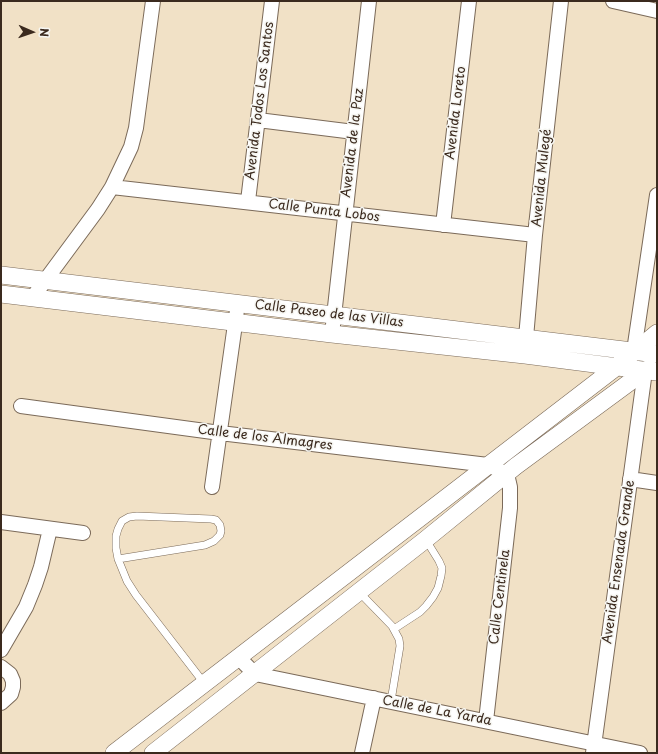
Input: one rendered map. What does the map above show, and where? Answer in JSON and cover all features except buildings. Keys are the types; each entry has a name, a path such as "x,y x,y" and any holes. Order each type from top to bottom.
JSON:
{"street":[{"path":"33,297 98,209 112,186 131,147 134,138 153,1"},
{"name":"Avenida Todos Los Santos","path":"248,201 272,1"},
{"name":"Avenida de la Paz","path":"332,334 369,1"},
{"name":"Avenida Loreto","path":"442,225 469,1"},
{"name":"Avenida Mulegé","path":"525,355 560,1"},
{"path":"613,1 657,11"},
{"path":"258,120 354,132"},
{"name":"Calle Punta Lobos","path":"112,186 536,235"},
{"path":"634,351 657,195"},
{"name":"Calle Paseo de las Villas","path":"1,274 657,354"},
{"name":"Calle Paseo de las Villas","path":"1,294 332,334 525,355 615,368 653,368"},
{"path":"212,487 238,303"},
{"path":"114,753 615,368 634,351 657,334"},
{"path":"153,753 507,474 653,368"},
{"name":"Avenida Ensenada Grande","path":"594,748 630,479 653,368"},
{"name":"Calle de los Almagres","path":"21,406 488,465 507,474"},
{"name":"Calle Centinela","path":"486,721 510,508 510,487 507,474"},
{"path":"630,479 657,483"},
{"path":"1,522 83,533"},
{"path":"1,650 22,614 35,585 50,529"},
{"path":"239,658 255,674"},
{"path":"1,667 10,674 13,681 11,694 1,703"},
{"name":"Calle de La Yarda","path":"255,674 486,721 594,748 640,753"},
{"path":"362,753 374,698"}],"lane":[{"path":"118,559 205,545 214,541 220,535 220,525 212,519 137,516 129,517 122,521 116,536 118,559 127,581 136,595 205,684"},
{"path":"394,629 420,612 433,597 438,588 442,568 425,540"},
{"path":"358,592 394,629 399,639 400,646 391,701"}]}
